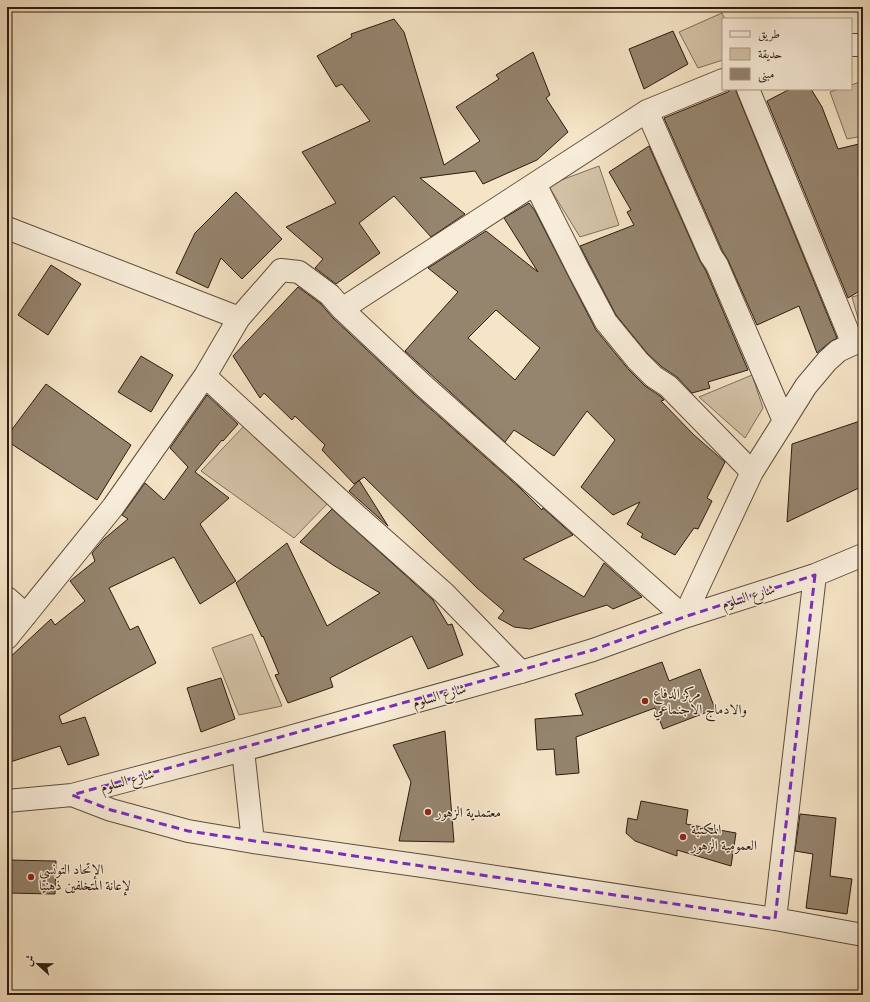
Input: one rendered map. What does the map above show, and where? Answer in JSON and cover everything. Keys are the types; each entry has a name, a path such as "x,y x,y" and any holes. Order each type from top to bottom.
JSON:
{"street":[{"path":"852,45 863,45"},
{"path":"342,309 646,111 722,80"},
{"path":"7,638 113,507 206,376 239,318 281,270 299,272 330,295 342,309 424,386 684,616 752,472 784,421 816,373 827,361 838,351 858,343 748,90"},
{"path":"646,111 711,256 717,265 784,421"},
{"path":"535,184 606,322 638,361 654,377 668,386 752,472"},
{"path":"7,228 239,318"},
{"path":"206,376 356,515 444,592 521,672"},
{"name":"شارع السلوم","path":"7,801 72,795 243,750 521,672 593,650 684,616 815,575 863,555"},
{"path":"775,920 815,575"},
{"path":"7,598 26,615"},
{"path":"243,750 253,842"},
{"path":"72,795 111,810 188,831 775,920 863,935"}],"highlighted area":[{"path":"815,575 775,919 188,831 111,810 72,795 593,650 684,617"}],"green space":[{"path":"722,13 724,18 722,18 722,60 698,68 679,32"},
{"path":"863,81 863,136 847,139 830,92 836,90 852,90 852,85"},
{"path":"599,166 619,225 580,237 548,185"},
{"path":"863,294 863,328 861,329 852,297"},
{"path":"752,375 763,408 745,438 699,397"},
{"path":"247,423 332,499 294,538 201,471"},
{"path":"252,634 282,706 239,715 212,648"}],"building":[{"path":"394,19 404,32 444,165 480,141 456,107 499,79 496,75 533,52 550,95 546,98 568,132 537,160 483,184 475,171 420,178 465,214 431,237 394,196 359,223 380,253 336,284 315,268 323,259 286,227 336,203 302,152 370,121 342,84 336,87 317,56 352,37 351,34"},
{"path":"673,31 688,64 644,89 629,49"},
{"path":"730,90 736,91 837,338 817,353 799,306 757,325 664,118"},
{"path":"788,90 812,90 822,107 838,149 863,143 863,289 848,298 767,101"},
{"path":"649,146 700,261 706,271 748,370 708,382 710,388 692,393 677,377 662,367 647,353 616,315 580,246 634,225 627,212 631,210 609,172"},
{"path":"236,192 282,239 242,279 221,258 208,288 176,273 195,233"},
{"path":"529,203 535,211 596,330 629,370 645,386 660,396 664,400 661,401 694,435 725,462 707,498 712,501 698,529 694,528 675,555 641,537 643,534 627,524 640,502 613,515 581,487 615,440 587,411 554,456 514,430 505,442 405,351 458,292 428,268 486,231 538,272 504,218","holes":["496,310 540,348 515,380 468,338"]},
{"path":"51,265 81,284 48,335 18,315"},
{"path":"298,287 321,304 333,318 415,395 520,488 542,510 543,508 573,535 523,559 584,597 604,563 642,597 613,609 607,605 530,629 514,627 498,618 504,611 477,588 364,477 354,484 322,450 325,445 295,416 292,420 264,393 260,398 233,356"},
{"path":"141,356 173,375 151,412 118,392"},
{"path":"46,384 131,445 97,500 7,441 7,436"},
{"path":"207,395 238,424 223,441 222,440 195,472 229,498 200,524 236,581 200,604 174,557 109,588 130,630 138,626 156,663 59,716 62,724 85,717 99,755 68,765 60,746 7,763 7,660 51,619 55,625 85,601 70,581 95,561 92,553 104,539 128,519 122,515 145,483 164,500 188,467 170,448"},
{"path":"863,420 863,486 787,522 792,444"},
{"path":"359,480 388,526 349,491"},
{"path":"332,509 433,600 448,625 452,624 463,655 428,669 412,636 330,678 333,687 288,703 275,675 279,674 263,636 262,637 236,583 287,543 327,626 380,593 333,565 300,542"},
{"name":"مركز الدفاع والادماج الاجنماعي","path":"662,662 669,681 700,669 715,709 663,729 655,708 576,737 579,773 556,775 554,749 537,750 535,719 583,715 575,694"},
{"path":"221,678 235,719 201,732 187,688"},
{"name":"معتمدية الزهور","path":"445,731 454,842 399,841 411,782 393,745"},
{"name":"المكتبة العمومية الزهور","path":"641,801 688,810 686,824 736,833 731,866 677,850 677,856 635,841 626,833 628,818 637,820"},
{"path":"800,814 836,818 830,876 852,879 847,914 806,908 813,854 795,851"},
{"name":"الإتحاد التونسي لإعانة المتخلفين ذهنيا","path":"7,860 56,861 55,894 7,893"}],"place":[{"name":"مركز الدفاع والادماج الاجنماعي","path":"645,701"},
{"name":"معتمدية الزهور","path":"428,812"},
{"name":"المكتبة العمومية الزهور","path":"683,837"},
{"name":"الإتحاد التونسي لإعانة المتخلفين ذهنيا","path":"31,877"}]}
